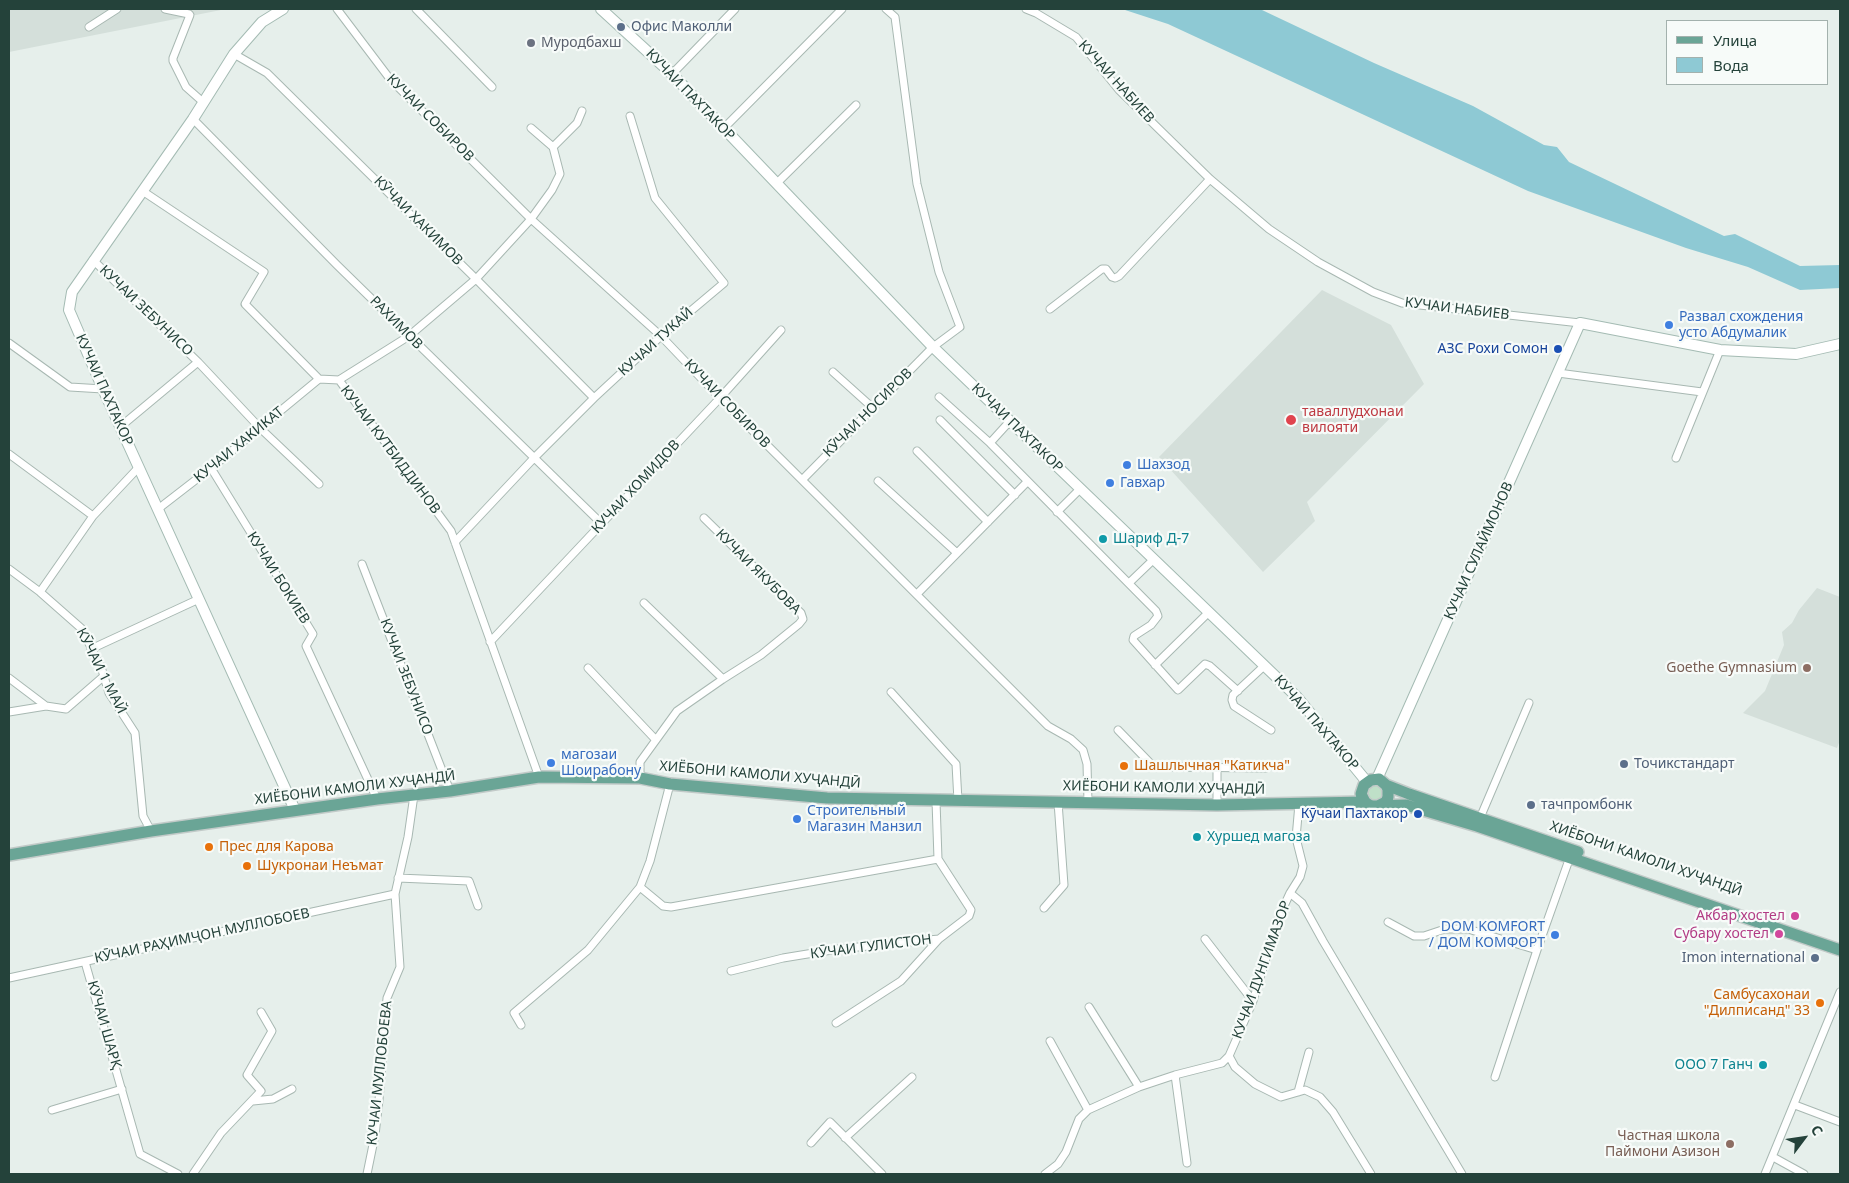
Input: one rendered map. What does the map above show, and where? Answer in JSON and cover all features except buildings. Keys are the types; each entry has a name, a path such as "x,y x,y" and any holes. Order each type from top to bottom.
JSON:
{"main road":[{"name":"КУЧАИ ПАХТАКОР","path":"283,9 262,22 234,54 204,103 144,192 72,292 69,310 120,427 295,810"},
{"name":"КУЧАИ ПАХТАКОР","path":"601,9 672,74 933,347 1296,697 1374,783"},
{"name":"КУЧАИ НАБИЕВ","path":"1580,323 1720,350 1796,354 1840,344"},
{"name":"КУЧАИ СУЛАЙМОНОВ","path":"1374,783 1580,323"},
{"name":"ХИЁБОНИ КАМОЛИ ХУҶАНДӢ","path":"9,855 151,831 377,799 450,791 539,777 640,778 670,784 827,798 1217,805 1365,802"},
{"path":"1374,783 1361,794 1365,802 1373,806 1406,806 1479,822 1570,857 1840,950"},
{"path":"1340,804 1359,785 1374,783 1389,793 1382,805 1378,806"},
{"name":"ХИЁБОНИ КАМОЛИ ХУҶАНДӢ","path":"1374,783 1409,794 1479,822 1840,941"}],"street":[{"path":"89,27 117,9"},
{"path":"165,9 190,15 173,62 186,87 204,103"},
{"name":"КУЧАИ СОБИРОВ","path":"337,9 390,79 531,219 661,336 720,398 1048,726 1071,739 1083,750 1088,764 1088,802"},
{"path":"416,9 492,87"},
{"path":"672,74 735,9"},
{"path":"723,129 842,9"},
{"name":"КӮЧАИ НОСИРОВ","path":"802,480 933,347 960,327 939,272 917,184 895,17 886,9"},
{"name":"КУЧАИ НАБИЕВ","path":"1026,9 1076,37 1119,90 1210,179 1269,229 1318,262 1373,292 1402,303 1580,323"},
{"name":"КӮЧАИ ХАКИМОВ","path":"234,54 267,73 594,398"},
{"path":"776,184 856,105"},
{"path":"553,147 577,123 582,111"},
{"name":"КУЧАИ ТУКАЙ","path":"455,542 594,398 661,336 724,283 655,198 630,116"},
{"name":"РАХИМОВ","path":"193,119 337,265 602,524"},
{"path":"339,380 409,336 476,279 531,219 552,190 560,174 553,147 531,128"},
{"path":"1050,309 1102,269 1106,269 1112,277 1119,276 1210,179"},
{"path":"144,192 264,272 245,304 318,379"},
{"name":"КУЧАИ ЗЕБУНИСО","path":"94,260 198,362 260,428 319,484"},
{"name":"КУЧАИ ХОМИДОВ","path":"490,642 720,398 781,330"},
{"path":"9,343 70,387 103,389"},
{"path":"1676,458 1720,350"},
{"name":"КУЧАИ ЗЕБУНИСО","path":"120,427 198,362"},
{"path":"833,372 873,408"},
{"path":"1558,373 1702,392"},
{"name":"КУЧАИ КУТБИДДИНОВ","path":"318,379 339,380 451,531 539,777"},
{"name":"КУЧАИ ХАКИКАТ","path":"158,509 211,468 318,379"},
{"path":"939,397 990,443 1156,610 1158,616 1151,625 1134,636 1133,640 1178,690 1205,664 1210,666 1238,691 1233,695 1234,706 1271,730"},
{"path":"940,420 1015,495"},
{"path":"990,443 1010,421"},
{"path":"917,451 988,522"},
{"path":"9,454 93,516"},
{"path":"40,592 93,516 139,468"},
{"name":"КУЧАИ БОКИЕВ","path":"211,468 313,634 306,646 377,799"},
{"path":"878,481 957,553"},
{"path":"916,594 1027,482"},
{"path":"1057,512 1080,489"},
{"name":"КУЧАИ ЯКУБОВА","path":"640,778 640,762 655,738 677,711 761,655 803,619 801,613 704,518"},
{"path":"1130,583 1154,559"},
{"name":"КУЧАИ ЗЕБУНИСО","path":"362,564 450,791"},
{"name":"КӮЧАИ 1 МАЙ","path":"9,569 40,592 82,628 104,676 109,693 135,733 143,816 151,831"},
{"path":"91,649 199,600"},
{"path":"644,603 723,679"},
{"path":"1155,665 1209,612"},
{"name":"КУЧАИ ПАХТАКОР","path":"1238,691 1264,666"},
{"path":"588,668 655,738"},
{"path":"9,712 46,706 66,709 104,676"},
{"path":"9,678 46,706"},
{"path":"891,692 956,764 958,801"},
{"path":"1479,822 1529,703"},
{"path":"1118,730 1151,764 1158,767 1266,768"},
{"path":"1217,767 1217,805"},
{"path":"521,1025 514,1013 588,950 640,888 650,861 670,784"},
{"name":"КУЧАИ МУЛЛОБОЕВА","path":"367,1174 379,1100 387,998 400,967 395,894 408,837 414,795"},
{"path":"640,888 663,906 671,907 938,859 936,801"},
{"path":"1044,908 1064,885 1058,802"},
{"name":"КУЧАИ ДУНГИМАЗОР","path":"1088,1110 1139,1086 1222,1063 1229,1056 1253,1001 1278,919 1300,877 1303,866 1296,838 1298,804"},
{"path":"1496,1077 1537,950 1570,857"},
{"name":"КӮЧАИ ГУЛИСТОН","path":"730,971 783,958 838,949 939,939 969,916 971,910 938,859"},
{"path":"398,878 470,881 478,906"},
{"path":"1290,893 1302,903 1323,942 1462,1174"},
{"name":"КӮЧАИ РАҲИМҶОН МУЛЛОБОЕВ","path":"9,978 395,894"},
{"path":"1388,922 1414,936 1424,936 1445,929 1468,929 1537,950"},
{"path":"836,1023 901,981 939,939"},
{"path":"1205,940 1253,1001"},
{"name":"КӮЧАИ ШАРҚ","path":"85,962 140,1154 178,1174"},
{"path":"1765,1174 1840,992"},
{"path":"1089,1007 1139,1086"},
{"path":"192,1174 221,1133 261,1091 247,1075 272,1031 261,1012"},
{"path":"1044,1174 1058,1164 1066,1152 1080,1119 1088,1110 1050,1041"},
{"path":"1298,1092 1309,1052"},
{"path":"1229,1056 1235,1067 1255,1084 1281,1097 1305,1090 1320,1097 1333,1112 1370,1174"},
{"path":"1174,1075 1187,1164"},
{"path":"845,1138 912,1076"},
{"name":"КӮЧАИ ШАРҚ","path":"52,1110 122,1088"},
{"path":"253,1101 273,1099 292,1090"},
{"path":"1795,1105 1840,1122"},
{"path":"811,1143 830,1122 882,1174"},
{"path":"1773,1156 1804,1174"}],"shaded area":[{"path":"9,9 226,9 9,52"},
{"name":"таваллудхонаи вилояти","path":"1322,290 1391,325 1424,384 1307,502 1315,521 1263,572 1159,457"},
{"name":"Goethe Gymnasium","path":"1817,588 1840,597 1840,740 1837,748 1743,713 1765,691 1784,645 1782,632 1792,623 1799,610"}],"green space":[{"path":"1375,784 1381,786 1383,792 1381,798 1375,800 1369,798 1367,792 1369,786"}],"water":[{"path":"1122,9 1262,10 1374,63 1473,106 1544,145 1557,147 1569,162 1724,236 1735,234 1800,266 1840,265 1840,288 1800,290 1748,267 1686,248 1528,191 1168,24"}],"place":[{"name":"Офис Маколли","path":"621,27"},
{"name":"Муродбахш","path":"531,43"},
{"name":"Развал схождения усто Абдумалик","path":"1669,325"},
{"name":"АЗС Рохи Сомон","path":"1558,349"},
{"name":"таваллудхонаи вилояти","path":"1291,420"},
{"name":"Шахзод","path":"1127,465"},
{"name":"Гавхар","path":"1110,483"},
{"name":"Шариф Д-7","path":"1103,539"},
{"name":"Goethe Gymnasium","path":"1807,668"},
{"name":"магозаи Шоирабону","path":"551,763"},
{"name":"Точикстандарт","path":"1624,764"},
{"name":"Шашлычная \"Катикча\"","path":"1124,766"},
{"name":"тачпромбонк","path":"1531,805"},
{"name":"Кӯчаи Пахтакор","path":"1418,814"},
{"name":"Строительный Магазин Манзил","path":"797,819"},
{"name":"Хуршед магоза","path":"1197,837"},
{"name":"Прес для Карова","path":"209,847"},
{"name":"Шукронаи Неъмат","path":"247,866"},
{"name":"Акбар хостел","path":"1795,916"},
{"name":"Субару хостел","path":"1779,934"},
{"name":"DOM KOMFORT / ДОМ КОМФОРТ","path":"1555,935"},
{"name":"Imon international","path":"1815,958"},
{"name":"Самбусахонаи \"Дилписанд\" 33","path":"1820,1003"},
{"name":"ООО 7 Ганч","path":"1763,1065"},
{"name":"Частная школа Паймони Азизон","path":"1730,1144"}]}
